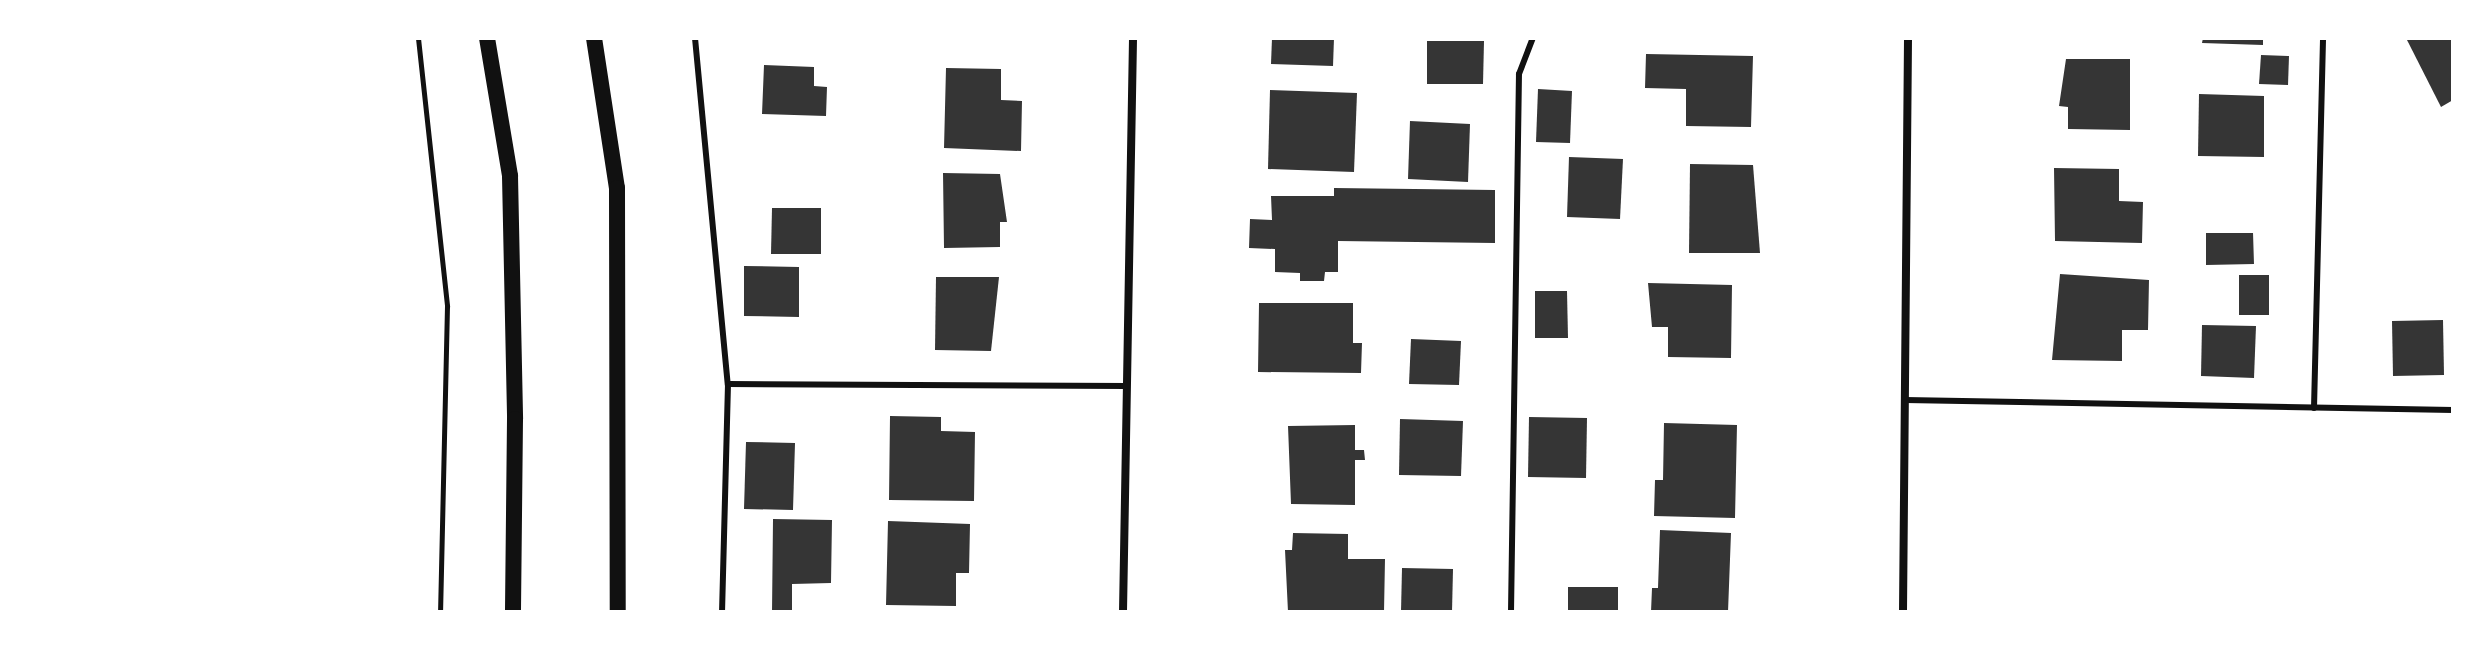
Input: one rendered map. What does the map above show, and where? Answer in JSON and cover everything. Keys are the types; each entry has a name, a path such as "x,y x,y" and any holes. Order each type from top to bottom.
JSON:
{"main road":[{"path":"487,38 510,176 515,419 513,612"},
{"path":"594,38 617,188 618,612"}],"street":[{"path":"1123,612 1133,38"},
{"path":"1903,612 1908,38"}],"lane":[{"path":"695,38 728,384 722,612"},
{"path":"1511,612 1519,74 1533,38"},
{"path":"2314,408 2323,38"},
{"path":"728,384 1127,386"},
{"path":"1905,400 2453,410"}],"path":[{"path":"418,38 447,306 440,612"}],"building":[{"path":"1272,38 1334,38 1333,66 1271,64"},
{"path":"2203,38 2263,38 2263,45 2202,43"},
{"path":"2406,38 2453,38 2453,100 2441,107"},
{"path":"1427,41 1484,41 1483,84 1427,84"},
{"path":"1646,54 1753,56 1751,127 1686,126 1686,89 1645,88"},
{"path":"2261,55 2289,56 2288,85 2259,84"},
{"path":"2066,59 2130,59 2130,130 2068,129 2068,107 2059,106"},
{"path":"764,65 814,67 814,86 827,87 826,116 762,114"},
{"path":"946,68 1001,69 1001,100 1022,101 1021,151 944,148"},
{"path":"1538,89 1572,91 1570,143 1536,142"},
{"path":"1270,90 1357,93 1354,172 1268,169"},
{"path":"2199,94 2264,96 2264,157 2198,156"},
{"path":"1410,121 1470,124 1468,182 1408,179"},
{"path":"1569,157 1623,159 1620,219 1567,217"},
{"path":"1690,164 1753,165 1760,253 1689,253"},
{"path":"2054,168 2119,169 2119,201 2143,202 2142,243 2055,241"},
{"path":"943,173 1000,174 1007,222 1000,222 1000,247 944,248"},
{"path":"1334,188 1495,190 1495,243 1338,241 1338,272 1325,272 1324,281 1300,281 1300,273 1275,272 1275,249 1249,248 1250,219 1272,220 1271,196 1334,196"},
{"path":"772,208 821,208 821,254 771,254"},
{"path":"2206,233 2253,233 2254,264 2206,265"},
{"path":"744,266 799,267 799,317 744,316"},
{"path":"2060,274 2149,280 2148,330 2122,330 2122,361 2052,360"},
{"path":"2239,275 2269,275 2269,315 2239,315"},
{"path":"936,277 999,277 991,351 935,350"},
{"path":"1648,283 1732,285 1731,358 1668,357 1668,327 1652,327"},
{"path":"1535,291 1567,291 1568,338 1535,338"},
{"path":"1259,303 1353,303 1353,343 1362,343 1361,373 1258,372"},
{"path":"2443,320 2444,375 2393,376 2392,321"},
{"path":"2202,325 2256,326 2254,378 2201,376"},
{"path":"1411,339 1461,341 1459,385 1409,384"},
{"path":"890,416 941,417 941,431 975,432 974,501 889,500"},
{"path":"1529,417 1587,418 1586,478 1528,477"},
{"path":"1400,419 1463,421 1461,476 1399,475"},
{"path":"1664,423 1737,425 1735,518 1654,516 1655,480 1663,480"},
{"path":"1355,425 1355,450 1364,450 1365,460 1355,460 1355,505 1291,504 1288,426"},
{"path":"746,442 795,443 793,510 744,509"},
{"path":"773,519 832,520 831,583 792,584 792,612 772,612"},
{"path":"888,521 970,524 969,573 956,573 956,606 886,605"},
{"path":"1660,530 1731,533 1728,612 1651,612 1652,588 1658,588"},
{"path":"1293,533 1348,534 1348,559 1385,559 1384,612 1288,612 1285,550 1292,550"},
{"path":"1402,568 1453,569 1452,612 1401,612"},
{"path":"1568,587 1618,587 1618,612 1568,612"}]}
